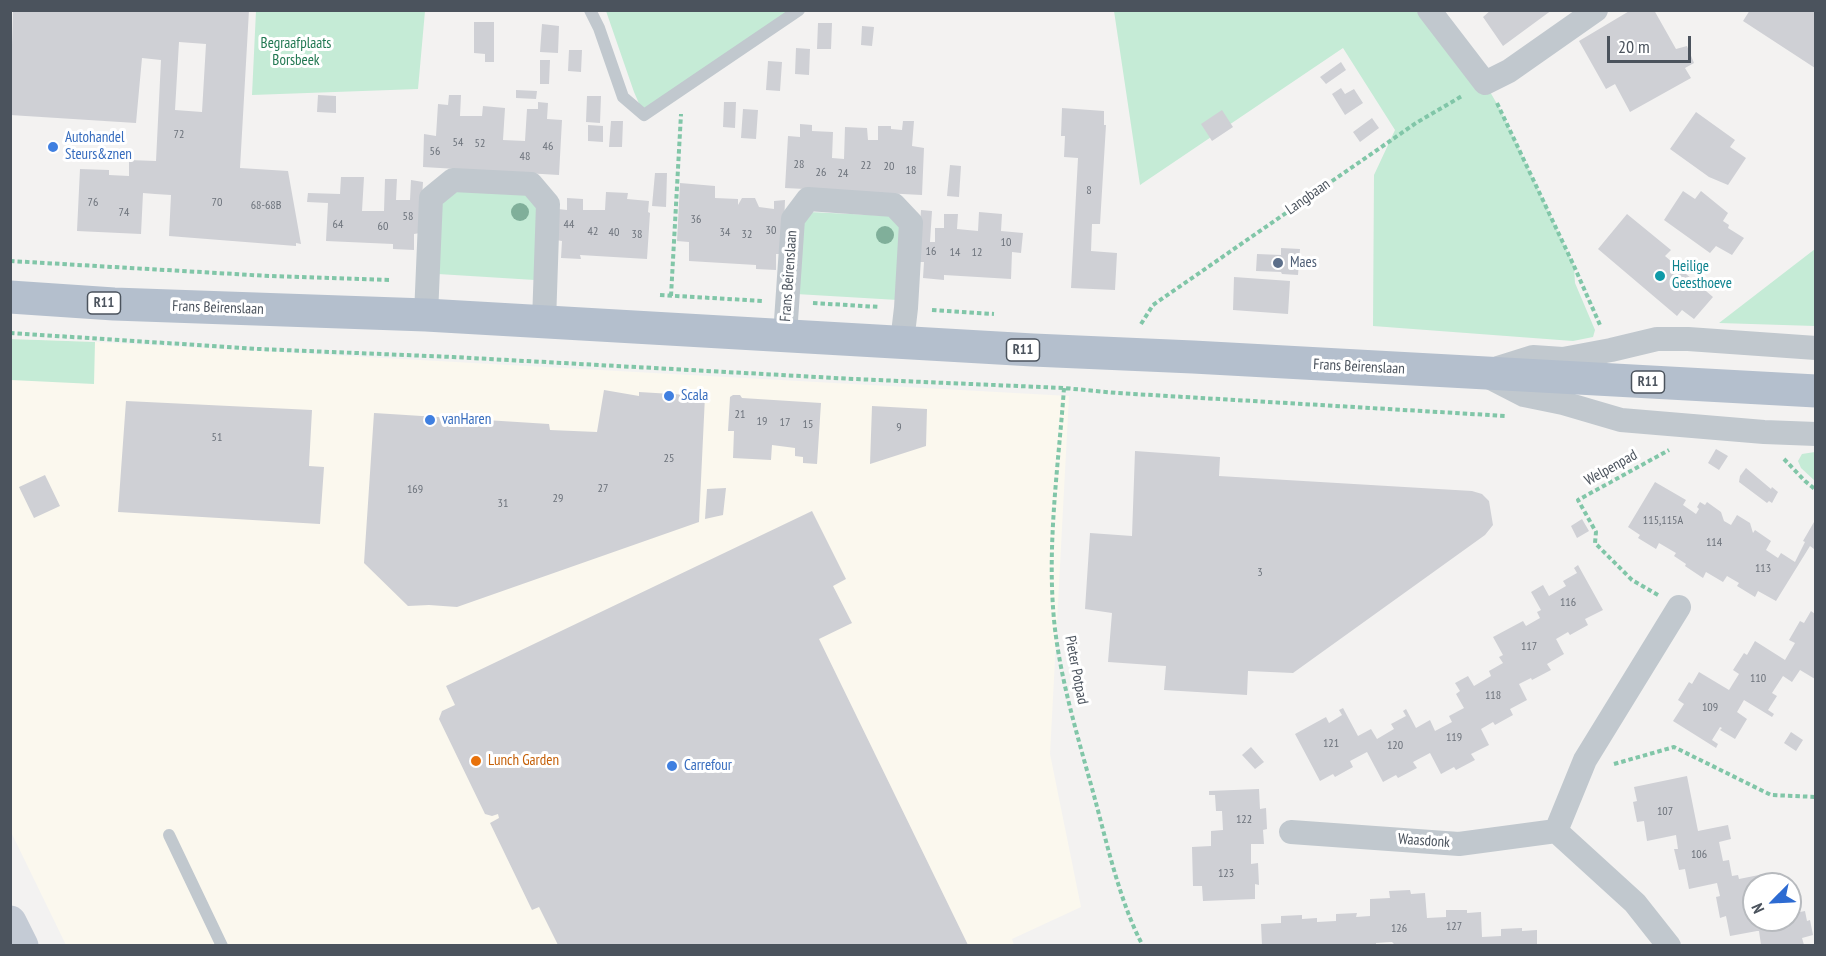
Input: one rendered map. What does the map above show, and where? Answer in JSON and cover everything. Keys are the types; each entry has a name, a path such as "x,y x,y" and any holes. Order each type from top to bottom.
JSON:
{"main road":[{"name":"Frans Beirenslaan","path":"10,297 138,305 426,315 1815,390"}],"street":[{"path":"1429,10 1485,83 1509,71 1596,10"},
{"path":"426,315 431,198 453,180 531,184 548,204 544,322"},
{"name":"Frans Beirenslaan","path":"785,335 793,219 808,199 894,205 911,223 902,342"},
{"path":"1481,373 1533,357 1563,359 1657,339 1815,348"},
{"path":"1481,373 1524,395 1621,420 1815,434"},
{"path":"1669,945 1635,903 1556,831 1586,759 1679,607"},
{"name":"Waasdonk","path":"1291,832 1460,844 1556,831"},
{"path":"10,922 22,945"}],"lane":[{"path":"590,10 599,28 623,97 644,116 799,10"},
{"path":"169,835 222,945"}],"path":[{"path":"1485,83 1502,111 1611,350"},
{"name":"Langbaan","path":"1142,324 1153,305 1416,123 1485,83"},
{"path":"671,296 683,88"},
{"path":"10,261 269,276 427,282"},
{"path":"789,302 906,308"},
{"path":"10,333 259,349 1064,388 1516,416"},
{"name":"Pieter Potpad","path":"1064,388 1053,548 1053,607 1060,656 1072,710 1104,834 1132,925 1143,945"},
{"name":"Welpenpad","path":"1679,607 1632,580 1595,543 1596,532 1578,500 1671,449 1688,426"},
{"path":"1764,432 1768,442 1804,481 1815,489"},
{"path":"1579,774 1674,747 1771,795 1815,797"}],"shaded area":[{"path":"11,339 1069,396 1050,754 1081,907 1012,939 1014,945 66,945 11,832"}],"green space":[{"name":"Begraafplaats Borsbeek","path":"256,11 425,11 418,89 252,95"},
{"path":"606,11 799,11 644,115"},
{"path":"1114,11 1429,11 1485,83 1501,111 1574,266 1575,283 1595,330 1593,337 1573,341 1373,326 1374,175 1395,130 1343,48 1140,185"},
{"path":"452,191 527,194 538,203 535,280 438,274 441,198"},
{"path":"809,212 892,216 902,225 898,300 796,294 800,220"},
{"path":"1815,249 1815,326 1719,323"},
{"path":"10,339 95,342 94,384 11,380"},
{"path":"1816,452 1815,481 1801,468 1798,461 1802,454"}],"building":[{"path":"13,10 249,10 240,168 288,171 301,244 296,243 296,246 169,236 171,195 143,193 141,234 77,231 80,169 109,170 109,175 129,176 129,160 156,161 161,60 142,58 136,123 10,115","holes":["179,42 206,44 202,112 175,110"]},
{"path":"1491,10 1552,10 1503,46 1483,17"},
{"path":"1631,10 1654,10 1676,49 1687,46 1694,63 1685,68 1691,78 1630,112 1615,84 1606,89 1579,41"},
{"path":"1750,10 1815,10 1815,68 1743,21"},
{"path":"474,22 494,22 494,62 485,62 485,54 474,53"},
{"path":"818,23 832,23 831,49 817,49"},
{"path":"542,24 559,26 558,53 540,52"},
{"path":"862,26 874,27 872,46 861,45"},
{"path":"796,48 810,49 809,75 795,74"},
{"path":"569,50 582,50 581,72 568,71"},
{"path":"540,60 550,60 549,84 540,84"},
{"path":"768,61 782,62 780,91 766,90"},
{"path":"1341,62 1346,70 1326,84 1320,77"},
{"path":"1341,88 1345,94 1354,89 1363,103 1345,115 1332,94"},
{"path":"516,90 537,91 536,99 516,98"},
{"path":"318,95 336,96 336,113 317,112"},
{"path":"449,95 461,95 460,116 482,116 483,106 505,108 503,140 525,141 527,109 538,109 538,102 548,103 547,119 562,120 559,175 423,167 424,134 436,136 438,104 448,105"},
{"path":"587,96 601,96 600,123 586,122"},
{"path":"724,102 736,102 735,128 723,127"},
{"path":"1062,108 1104,111 1104,125 1106,125 1100,224 1092,224 1091,251 1117,253 1115,290 1071,288 1078,158 1064,157 1065,136 1061,136"},
{"path":"743,109 758,110 756,139 741,138"},
{"path":"1222,110 1233,127 1212,141 1201,124"},
{"path":"1696,112 1735,140 1730,147 1746,158 1728,185 1709,177 1670,149"},
{"path":"1372,118 1379,128 1360,142 1353,132"},
{"path":"611,121 623,121 622,147 609,147"},
{"path":"903,121 914,121 912,146 924,148 922,195 785,188 788,136 800,137 800,124 812,125 812,131 833,132 832,158 844,159 845,127 867,128 868,140 878,140 878,126 891,126 891,129 902,130"},
{"path":"588,125 603,126 603,142 588,141"},
{"path":"950,165 961,166 959,197 947,196"},
{"path":"655,173 667,173 666,207 652,206"},
{"path":"341,177 364,177 362,211 384,211 385,179 397,179 396,200 410,200 411,180 423,182 420,233 414,234 414,250 393,249 393,244 326,241 328,203 307,202 308,193 340,194"},
{"path":"680,183 715,186 715,198 738,199 738,205 742,198 755,198 759,207 774,209 774,201 785,200 783,254 776,254 776,270 756,269 756,265 689,261 689,242 677,241"},
{"path":"1683,191 1695,199 1701,191 1728,213 1723,221 1729,225 1728,228 1744,238 1732,255 1716,246 1710,253 1664,220"},
{"path":"606,192 628,193 627,199 649,201 647,259 580,255 581,259 561,258 562,241 556,240 558,209 567,210 567,198 583,199 583,210 605,210"},
{"path":"921,210 932,211 930,242 935,242 935,228 944,228 944,214 958,214 957,229 978,231 979,212 1002,214 1001,231 1023,233 1021,253 1012,252 1011,279 944,275 944,280 923,278 924,262 918,262"},
{"name":"Heilige Geesthoeve","path":"1627,214 1671,250 1665,256 1713,297 1694,319 1682,310 1677,316 1598,249"},
{"name":"Maes","path":"1281,248 1300,249 1298,275 1256,271 1257,254 1281,255"},
{"path":"1234,277 1290,281 1288,314 1233,310"},
{"path":"604,390 639,396 639,392 705,396 699,522 457,607 408,606 364,563 374,413 549,424 550,430 597,432"},
{"path":"740,395 742,398 821,403 817,464 803,463 803,457 795,456 795,448 772,445 771,460 733,458 734,431 728,431 730,397"},
{"path":"126,401 312,410 309,466 324,467 320,524 118,512"},
{"path":"872,406 927,409 926,446 870,464"},
{"path":"1716,449 1728,456 1719,470 1708,463"},
{"path":"1135,451 1220,457 1219,476 1472,491 1482,494 1489,501 1493,525 1485,535 1293,673 1248,671 1247,695 1164,690 1166,666 1108,662 1112,613 1085,609 1090,533 1132,536"},
{"path":"1746,468 1778,492 1772,503 1769,501 1767,503 1739,482"},
{"path":"45,475 60,506 34,518 19,487"},
{"path":"1655,482 1686,500 1683,505 1696,514 1700,502 1705,505 1707,502 1721,512 1724,521 1731,525 1737,515 1750,523 1753,533 1755,530 1771,541 1766,550 1778,558 1781,553 1795,562 1814,522 1814,549 1810,546 1776,601 1758,591 1755,597 1737,586 1739,583 1727,576 1723,582 1706,572 1703,578 1674,556 1676,553 1659,543 1656,549 1638,538 1640,535 1628,527"},
{"path":"726,488 723,515 705,519 707,489"},
{"name":"Carrefour","path":"812,511 846,579 833,586 852,623 819,639 968,945 558,945 539,907 532,910 490,823 499,818 498,814 492,816 485,814 439,719 442,711 455,705 446,686"},
{"path":"1582,519 1589,531 1577,538 1571,526"},
{"path":"1578,565 1603,610 1585,619 1588,625 1570,635 1568,632 1556,639 1564,654 1547,664 1551,670 1519,684 1527,700 1510,709 1513,715 1495,725 1493,722 1481,729 1489,745 1471,754 1475,760 1456,770 1454,767 1441,774 1430,753 1413,762 1417,768 1398,778 1396,775 1383,782 1367,752 1350,761 1353,767 1335,777 1333,774 1320,781 1295,734 1326,717 1329,723 1342,715 1339,710 1343,708 1358,736 1371,729 1377,739 1394,729 1391,724 1406,716 1403,711 1406,709 1416,728 1430,720 1435,731 1452,722 1449,716 1464,708 1456,694 1460,691 1455,683 1468,676 1474,686 1491,676 1489,671 1503,663 1499,657 1503,655 1493,637 1523,621 1526,626 1540,618 1537,612 1541,610 1531,592 1543,585 1549,596 1566,586 1563,581 1577,573 1574,568"},
{"path":"1811,611 1815,614 1815,679 1800,670 1792,682 1783,676 1772,693 1777,696 1768,710 1774,714 1772,717 1744,700 1737,712 1747,719 1735,739 1720,730 1722,728 1720,727 1712,740 1718,744 1716,748 1673,721 1684,704 1678,700 1689,682 1692,684 1699,672 1729,690 1739,674 1733,670 1744,653 1747,655 1755,641 1785,660 1795,643 1789,640 1800,621 1804,623"},
{"path":"1791,732 1803,740 1796,751 1784,743"},
{"path":"1251,747 1264,762 1255,769 1242,755"},
{"path":"1687,776 1698,831 1728,825 1731,839 1719,842 1723,861 1729,860 1732,876 1738,875 1739,879 1742,878 1742,932 1753,932 1730,936 1726,916 1720,918 1716,897 1720,896 1717,883 1689,889 1685,869 1679,870 1674,849 1678,849 1676,835 1647,841 1644,821 1637,822 1633,802 1637,801 1634,787"},
{"path":"1259,789 1260,809 1266,808 1267,829 1263,830 1264,844 1251,844 1251,864 1258,863 1259,885 1255,884 1255,899 1203,901 1202,886 1193,886 1192,847 1211,846 1211,831 1223,830 1222,811 1216,811 1215,795 1209,795 1209,791"},
{"path":"1410,890 1411,894 1425,893 1427,918 1446,917 1446,910 1481,912 1482,937 1501,936 1501,929 1537,930 1537,945 1395,945 1392,942 1376,943 1376,945 1262,945 1261,924 1281,923 1281,916 1302,915 1302,919 1317,918 1317,922 1336,921 1336,914 1357,913 1356,917 1370,916 1370,899 1390,898 1389,891"},
{"path":"1805,911 1807,921 1810,920 1813,935 1802,938 1804,945 1761,945 1759,932 1802,932 1802,912"}],"place":[{"name":"Autohandel Steurs&znen","path":"53,147"},
{"name":"Maes","path":"1278,263"},
{"name":"Heilige Geesthoeve","path":"1660,276"},
{"name":"Scala","path":"669,396"},
{"name":"vanHaren","path":"430,420"},
{"name":"Lunch Garden","path":"476,761"},
{"name":"Carrefour","path":"672,766"}]}
